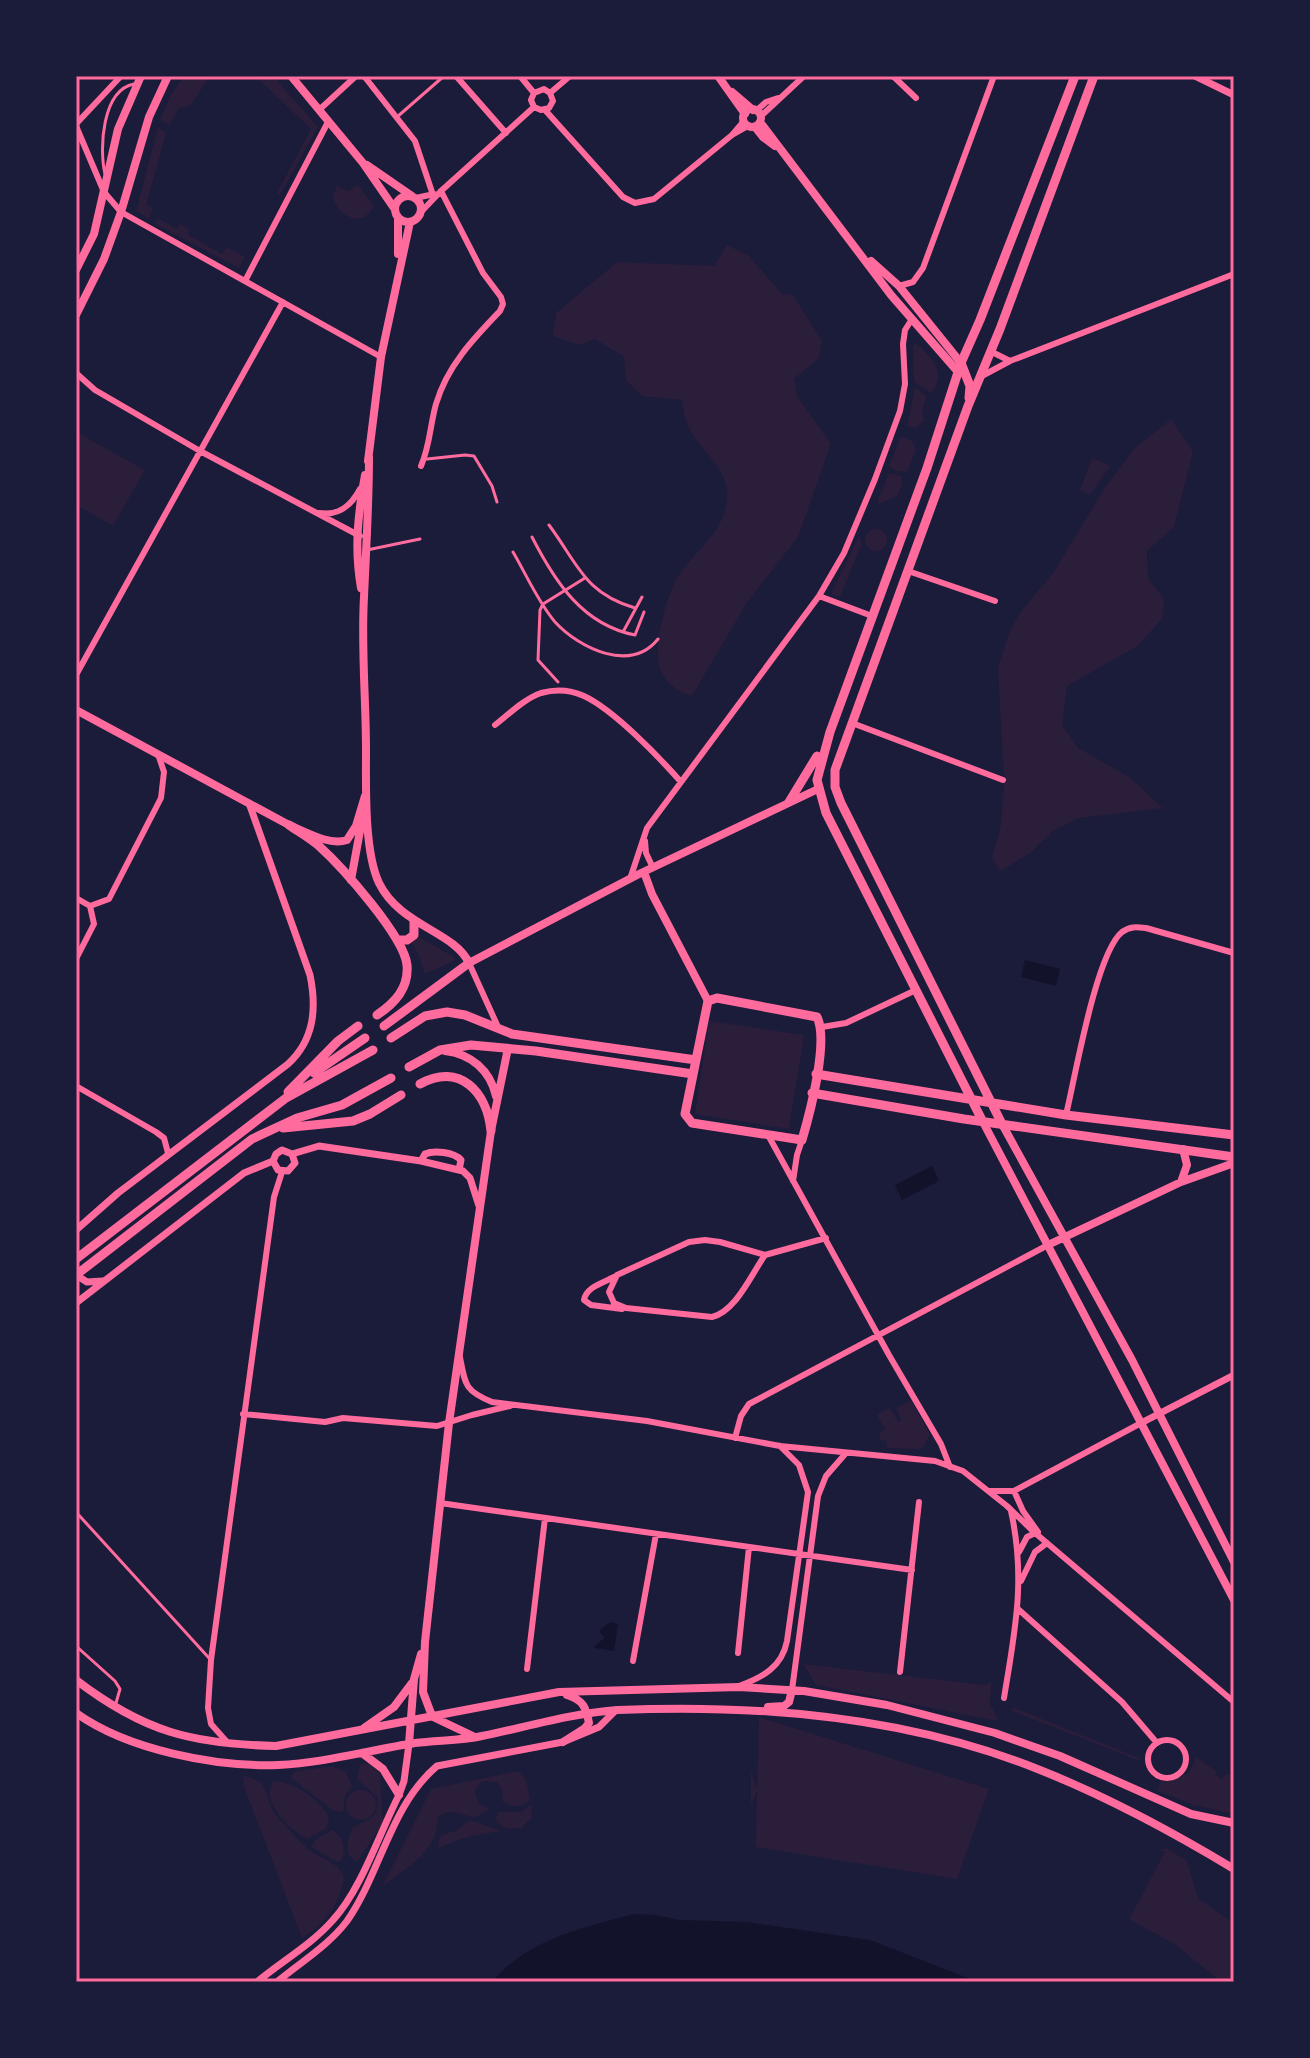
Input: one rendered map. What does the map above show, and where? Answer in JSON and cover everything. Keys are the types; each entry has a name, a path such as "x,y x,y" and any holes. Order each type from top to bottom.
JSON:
{"main road":[{"path":"76,315 104,259 149,117 168,76"},
{"path":"291,76 363,163 394,208 398,219 399,266"},
{"path":"718,76 753,118 763,137 776,146 912,319 960,368"},
{"path":"1075,76 960,368 927,468 830,732 820,764 818,789 826,813 983,1122 1234,1600"},
{"path":"1094,76 968,406 852,723 835,770 835,787 1002,1124 1160,1414 1234,1562"},
{"path":"76,270 94,234 118,129 140,79"},
{"path":"363,163 414,197 421,212 410,222 381,357 356,534 356,560 364,599"},
{"path":"394,208 399,198 414,197"},
{"path":"398,219 410,222"},
{"path":"858,250 899,286 960,368 970,386 968,406"},
{"path":"912,319 918,318 931,328"},
{"path":"369,457 364,599 367,792 372,858 377,878 389,898 414,922 455,947 469,963"},
{"path":"76,710 289,825 319,847 351,880 397,940 406,959 406,980 394,1002 377,1015"},
{"path":"789,802 830,732"},
{"path":"384,1026 488,951 648,870 822,787 832,791 841,803"},
{"path":"289,825 336,842 347,840 359,819 367,792"},
{"path":"351,880 367,792"},
{"path":"648,870 652,894 708,1001 685,1114 692,1123 802,1140 822,1027 817,1017 717,998 708,1001"},
{"path":"397,940 412,937 414,922"},
{"path":"391,1038 425,1016 439,1013 465,1015 500,1030 527,1036 696,1060"},
{"path":"271,1108 338,1041 358,1026"},
{"path":"476,1737 432,1716 423,1692 425,1642 449,1423 491,1131 508,1048 514,1039 527,1036"},
{"path":"271,1108 319,1069 365,1038"},
{"path":"409,1067 440,1050 471,1045 693,1074"},
{"path":"76,1259 271,1108 299,1089 373,1050"},
{"path":"440,1050 455,1052 476,1062 490,1079 497,1101"},
{"path":"816,1074 1066,1115 1234,1135"},
{"path":"420,1084 445,1075 465,1081 485,1107 491,1131"},
{"path":"76,1275 218,1163 264,1132 297,1118 342,1105 391,1078"},
{"path":"812,1093 983,1122 1183,1149 1234,1160"},
{"path":"264,1132 299,1125 353,1121 401,1095"},
{"path":"1181,1182 1187,1165 1183,1149"},
{"path":"1048,1245 1234,1160"},
{"path":"409,1744 414,1679 425,1642"},
{"path":"357,1732 394,1707 414,1679"},
{"path":"76,1680 154,1729 230,1745 276,1746 559,1692 739,1687 792,1690 887,1705 995,1733 1060,1756 1191,1814 1234,1823"},
{"path":"724,1710 784,1706 789,1702 792,1690"},
{"path":"559,1692 578,1698 584,1705 589,1723 563,1742"},
{"path":"76,1713 136,1745 216,1761 280,1765 409,1744 476,1737 616,1710 724,1710 810,1715 892,1729 988,1752 1039,1769 1129,1809 1234,1869"},
{"path":"361,1752 383,1769 399,1795"}],"street":[{"path":"121,76 76,125 104,192 121,212 381,357"},
{"path":"319,110 356,76"},
{"path":"364,76 415,141 436,194 503,304 453,365 436,404 422,463"},
{"path":"456,76 506,133"},
{"path":"520,76 534,93"},
{"path":"550,93 570,76"},
{"path":"534,107 545,110 623,197 635,203 654,199 753,118 771,108 804,76"},
{"path":"893,76 916,98"},
{"path":"899,286 913,282 923,268 994,76"},
{"path":"1195,76 1234,95"},
{"path":"534,107 531,100 534,93 544,89 553,101 545,110"},
{"path":"421,212 436,194 534,107"},
{"path":"245,281 328,122"},
{"path":"414,197 436,194"},
{"path":"980,377 1010,361 1234,274"},
{"path":"76,675 283,302"},
{"path":"630,879 645,832 819,596 854,528 900,411 905,384 903,344 905,330 912,319"},
{"path":"990,351 1010,361"},
{"path":"76,373 95,390 200,451 356,534 368,545"},
{"path":"316,513 335,514 343,511 364,482"},
{"path":"908,571 995,601"},
{"path":"819,596 872,616"},
{"path":"495,725 540,693 570,691 598,704 681,782"},
{"path":"852,723 1003,780"},
{"path":"90,906 109,899 161,798 164,772 158,754"},
{"path":"76,1230 118,1193 288,1064 304,1045 312,1022 314,999 310,975 249,803"},
{"path":"645,832 648,870"},
{"path":"76,898 90,906 94,924 76,959"},
{"path":"1066,1115 1094,997 1108,953 1124,931 1134,927 1164,933 1234,953"},
{"path":"469,963 500,1030"},
{"path":"822,1027 846,1023 916,990"},
{"path":"76,1086 164,1138 168,1153 166,1157"},
{"path":"768,1135 941,1444 950,1467"},
{"path":"793,1181 802,1140"},
{"path":"292,1154 319,1146 421,1161 459,1170 470,1178 481,1210"},
{"path":"78,1299 244,1173 273,1161 279,1152 286,1150 295,1160 293,1167 282,1172 273,1161"},
{"path":"421,1161 430,1152 455,1155 461,1160 459,1170"},
{"path":"230,1745 211,1724 208,1708 211,1660 274,1197 282,1172"},
{"path":"765,1255 722,1315 712,1317 591,1305 584,1300 585,1293 590,1289 689,1242 705,1240 765,1255 826,1238"},
{"path":"735,1438 741,1416 749,1404 1048,1245"},
{"path":"76,1275 87,1282 105,1281"},
{"path":"617,1275 609,1288 611,1298 618,1306 635,1309"},
{"path":"459,1349 466,1387 492,1402 647,1421 780,1446 935,1461 963,1471 1234,1702"},
{"path":"989,1491 1014,1491 1234,1375"},
{"path":"243,1414 325,1422 343,1418 424,1427 514,1405"},
{"path":"739,1687 762,1677 774,1668 785,1653 808,1492 799,1465 780,1446"},
{"path":"792,1690 818,1496 826,1476 847,1452"},
{"path":"1014,1491 1036,1532"},
{"path":"900,1672 919,1502"},
{"path":"440,1503 912,1570"},
{"path":"1004,1698 1020,1584 1019,1552 1011,1511"},
{"path":"527,1669 545,1518"},
{"path":"1019,1552 1027,1537 1036,1532"},
{"path":"633,1661 656,1534"},
{"path":"1020,1584 1035,1552 1047,1543"},
{"path":"738,1653 749,1547"},
{"path":"1018,1609 1122,1702 1157,1743"},
{"path":"277,1982 316,1953 345,1923 372,1875 397,1818 421,1780 437,1766 563,1742 599,1727 616,1710"},
{"path":"1169,1740 1184,1751 1186,1763 1173,1777 1161,1777 1152,1770 1149,1759 1157,1743 1169,1740"},
{"path":"257,1982 300,1951 335,1919 399,1795 409,1744"}],"lane":[{"path":"397,117 444,76"},
{"path":"106,181 101,152 104,125 118,92 140,79"},
{"path":"422,463 465,455 476,458 497,502"},
{"path":"549,525 598,593 635,608"},
{"path":"532,537 564,591 581,609 623,632 635,635 644,612"},
{"path":"368,545 420,539"},
{"path":"513,552 543,604 561,628 575,638 606,654 627,657 646,651 658,639"},
{"path":"558,682 538,660 540,610 543,604 585,578"},
{"path":"623,632 642,597"},
{"path":"76,1512 211,1660"},
{"path":"76,1646 115,1681 120,1689 116,1707"}],"shaded area":[{"path":"184,76 210,76 190,106 179,108 169,125 160,120"},
{"path":"255,76 273,76 318,127 280,195 277,193 311,129"},
{"path":"158,127 166,133 147,202 153,208 149,219 136,211"},
{"path":"338,182 339,187 347,191 358,185 374,206 369,213 358,219 340,210 333,197"},
{"path":"158,218 177,229 180,224 188,228 188,235 222,254 226,247 245,257 239,268 155,224"},
{"path":"727,245 749,256 782,294 793,295 822,341 819,358 794,379 797,396 831,444 798,537 746,604 692,696 669,683 663,675 659,666 658,641 676,580 709,540 722,518 726,506 726,483 714,461 690,431 682,400 643,396 626,381 624,357 595,339 579,345 553,336 556,313 617,262 714,266"},
{"path":"916,343 932,360 938,372 936,386 931,393 914,382 913,346"},
{"path":"915,387 927,397 922,411 924,421 916,428 907,427"},
{"path":"1171,419 1193,452 1174,527 1147,551 1148,578 1164,599 1163,618 1136,647 1067,686 1062,725 1078,748 1128,776 1163,808 1079,818 1053,831 1031,852 1001,871 992,859 1001,824 1004,781 998,668 1010,630 1022,610 1053,573 1106,486 1135,448"},
{"path":"76,432 145,470 113,526 76,505"},
{"path":"901,436 912,441 916,450 907,472 896,471 889,466"},
{"path":"1092,458 1110,466 1090,495 1080,490"},
{"path":"889,473 902,476 901,488 894,497 879,504 877,502"},
{"path":"872,529 880,529 887,540 880,551 872,551 865,544 865,536"},
{"path":"859,536 862,543 840,597 831,594"},
{"path":"412,933 455,960 425,974 418,953 408,937"},
{"path":"1025,960 1060,969 1056,986 1021,977"},
{"path":"709,1021 804,1035 789,1129 695,1114"},
{"path":"932,1166 939,1181 902,1200 895,1185"},
{"path":"911,1400 930,1435 922,1449 887,1448 887,1442 880,1439 879,1433 885,1429 877,1415 889,1408 899,1423 901,1419 896,1408"},
{"path":"610,1622 618,1624 614,1651 595,1648 605,1638 599,1631"},
{"path":"803,1664 984,1685 991,1682 990,1705 998,1718 997,1721 816,1685"},
{"path":"1012,1707 1144,1760 1012,1711"},
{"path":"759,1717 989,1789 957,1879 756,1847 757,1791 751,1805 751,1769 757,1789"},
{"path":"1196,1757 1217,1772 1215,1774 1221,1779 1227,1773 1234,1778 1234,1814 1194,1805 1157,1791 1162,1779 1171,1780 1189,1773"},
{"path":"369,1762 380,1774 383,1823 357,1862 349,1856 347,1845 352,1828 371,1818 378,1805 378,1798 357,1779 360,1765"},
{"path":"331,1766 346,1772 352,1786 345,1796 343,1812 334,1811 291,1778 294,1772"},
{"path":"518,1771 526,1779 530,1800 519,1806 510,1805 502,1801 503,1792 497,1782 482,1781 475,1790 476,1797 490,1809 476,1817 451,1812 442,1814 426,1850 382,1887 431,1789"},
{"path":"243,1776 260,1782 281,1821 308,1849 333,1864 344,1876 330,1912 302,1938 244,1787"},
{"path":"273,1782 293,1786 314,1799 329,1817 327,1828 307,1839 285,1823 270,1798"},
{"path":"361,1790 372,1794 376,1805 372,1816 361,1820 350,1816 346,1805 350,1794"},
{"path":"531,1804 532,1818 521,1828 507,1829 497,1822 499,1812 522,1812"},
{"path":"470,1820 501,1831 467,1837 437,1848 441,1835 455,1831"},
{"path":"332,1830 343,1843 341,1861 335,1861 311,1847 315,1840"},
{"path":"1167,1848 1187,1861 1198,1898 1234,1924 1234,1982 1222,1982 1174,1944 1129,1919 1165,1852 1159,1850"},
{"path":"633,1914 679,1920 747,1922 870,1940 978,1982 492,1982 507,1967 539,1945"}]}
